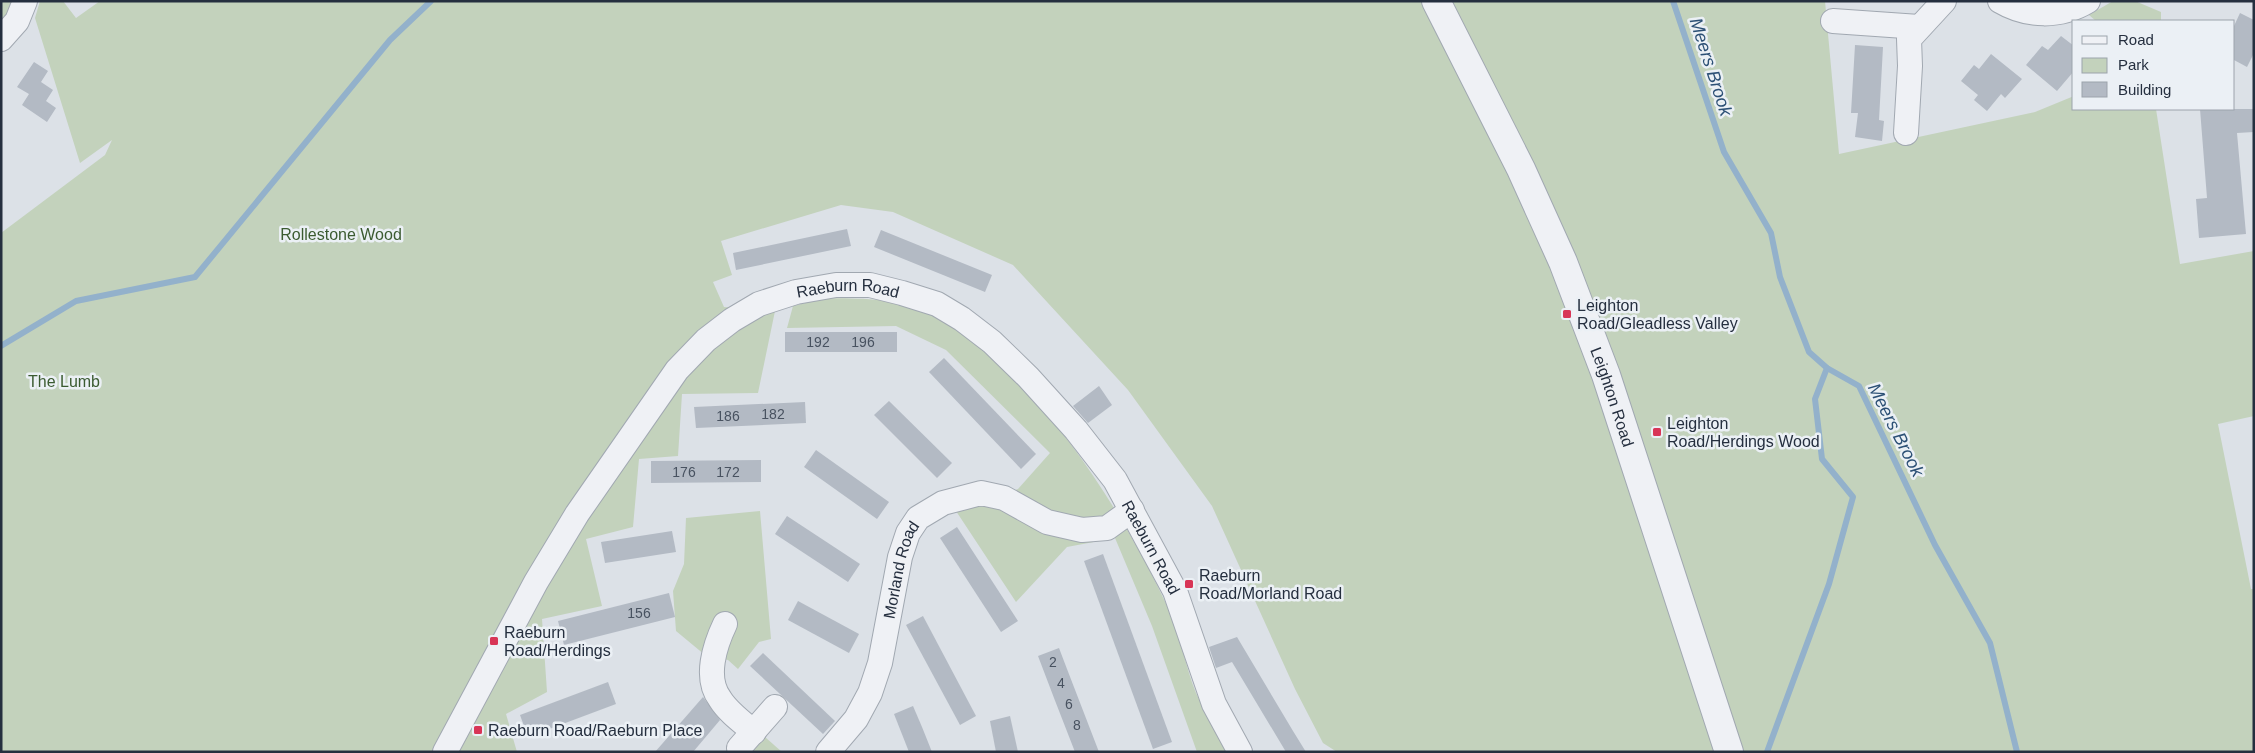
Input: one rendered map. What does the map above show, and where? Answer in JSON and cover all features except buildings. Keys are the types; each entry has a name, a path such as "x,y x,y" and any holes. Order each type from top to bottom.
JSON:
{"street":[{"path":"1,39 17,21 25,1"},
{"name":"Leighton Road","path":"1436,1 1521,169 1563,262 1606,375 1729,752"},
{"path":"1906,133 1910,66 1909,39 1944,1"},
{"path":"2000,1 2012,8 2035,14 2057,13 2088,1"},
{"path":"1833,22 1920,27"},
{"name":"Raeburn Road","path":"446,752 536,582 577,514 677,370 706,340 732,320 759,304 796,292 844,285 870,285 937,304 962,319 992,342 1028,377 1076,430 1115,480 1175,591 1214,704 1240,752"},
{"name":"Morland Road","path":"828,752 856,719 870,693 880,663 900,557 908,533 918,518 943,502 981,493 1004,498 1047,522 1082,530 1107,528 1132,510"},
{"path":"725,624 717,639 712,674 714,688 743,746 776,707"}],"green space":[{"path":"1,1 14,1 1,26"},
{"path":"40,1 63,1 76,18 100,1 1825,1 1839,154 2035,112 2072,97 2072,110 2156,110 2180,264 2254,251 2254,416 2218,424 2251,589 2254,589 2254,752 1743,752 1633,415 1715,752 1337,752 1323,743 1295,689 1212,506 1128,390 1013,265 893,212 841,205 721,241 732,275 713,282 724,307 775,311 758,393 682,394 678,456 639,459 633,527 586,539 602,606 542,619 547,692 506,714 517,752 1,752 1,233 105,155 112,140 80,163 35,18"},
{"path":"2113,1 2135,1 2161,12 2161,20 2095,20 2089,15"},
{"path":"826,298 887,301 911,306 923,311 961,332 998,362 1034,398 1098,483 1150,571 1177,630 1196,693 1231,752 1197,752 1152,626 1115,538 1067,547 1016,602 956,511 1018,489 1050,453 946,350 896,326 787,328 793,306"},
{"path":"760,511 771,639 759,642 738,669 728,660 705,655 676,631 673,591 684,564 686,518"},
{"path":"765,737 782,752 752,752"}],"waterway":[{"path":"1,346 76,301 195,277 390,40 431,1"},
{"name":"Meers Brook","path":"1673,1 1724,152 1771,233 1780,277 1809,352 1827,368 1859,386 1935,545 1990,643 2017,752"},
{"path":"1767,752 1829,584 1853,497 1822,459 1815,399 1827,368"}],"place":[{"name":"Leighton Road/Gleadless Valley","path":"1567,314"},
{"name":"Leighton Road/Herdings Wood","path":"1657,432"},
{"name":"Raeburn Road/Morland Road","path":"1189,584"},
{"name":"Raeburn Road/Herdings","path":"494,641"},
{"name":"Raeburn Road/Raeburn Place","path":"478,730"}],"park label":[{"name":"Rollestone Wood","path":"341,234"},
{"name":"The Lumb","path":"64,381"}]}
